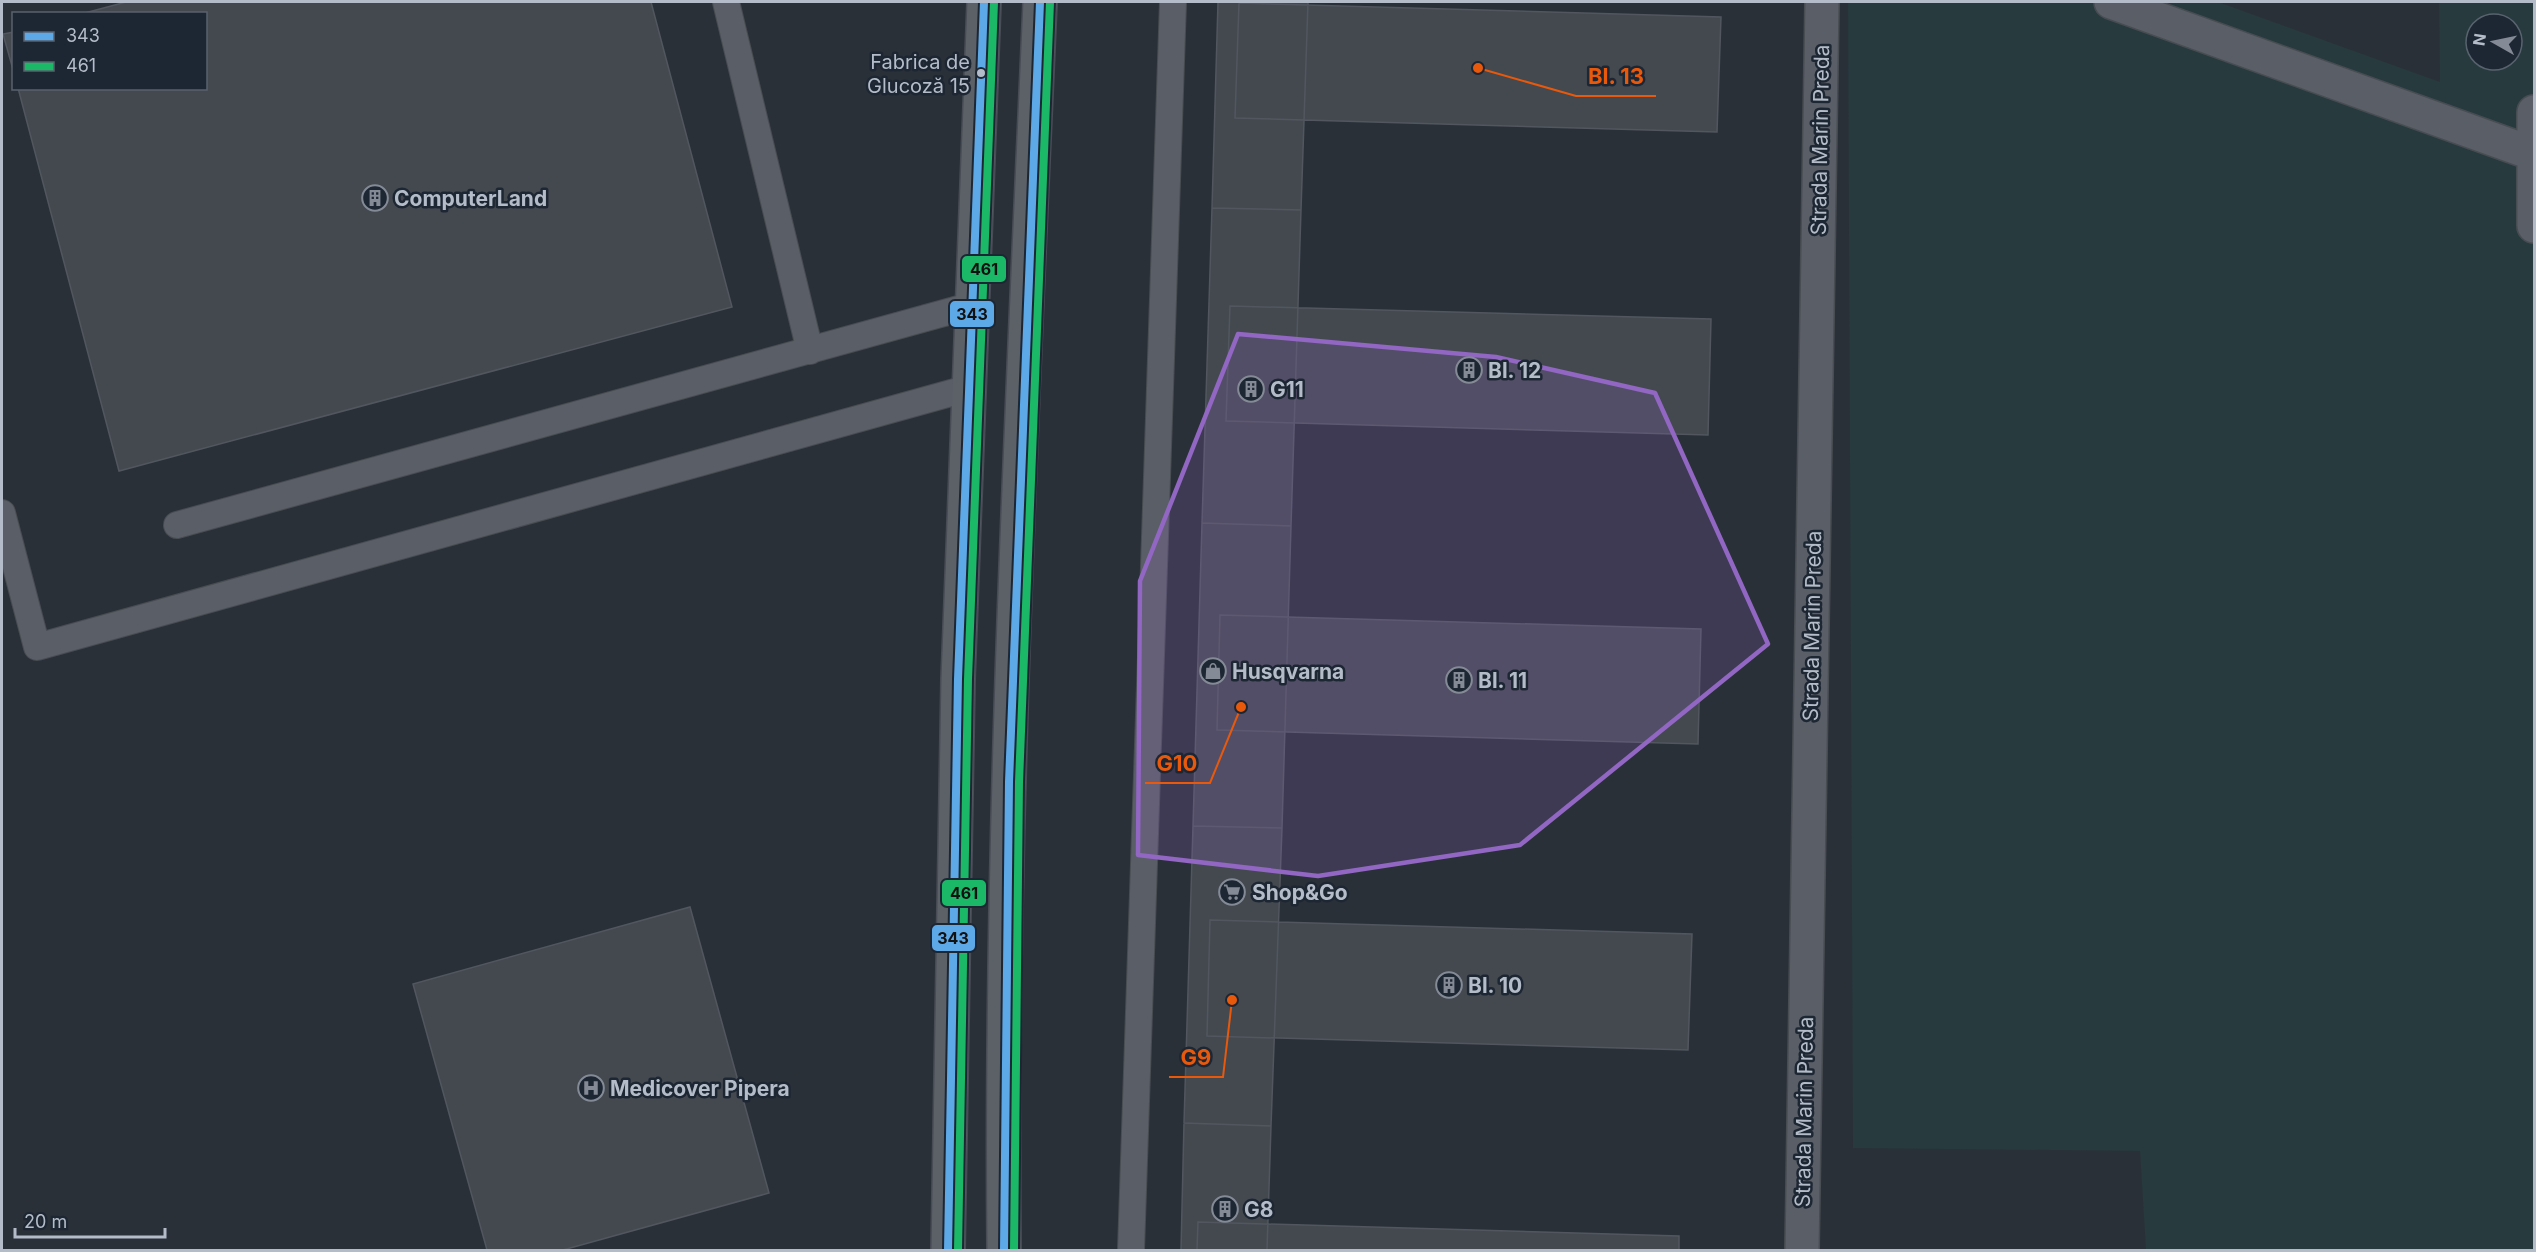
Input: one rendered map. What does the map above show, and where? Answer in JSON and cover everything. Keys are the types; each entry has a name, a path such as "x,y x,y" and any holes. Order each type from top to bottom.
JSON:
{"main road":[{"path":"948,1251 956,726 984,2"},
{"path":"1004,1251 1006,877 1012,671 1040,2"}],"street":[{"name":"Strada Marin Preda","path":"1802,1251 1822,2"},
{"path":"2111,2 2534,154"},
{"path":"2535,112 2535,226"}],"lane":[{"path":"726,2 810,351"},
{"path":"1131,1251 1173,2"},
{"path":"177,525 973,305"},
{"path":"2,513 37,647 969,388"}],"highlighted area":[{"path":"1238,334 1496,357 1655,393 1768,644 1520,845 1318,876 1138,855 1140,581"}],"green space":[{"path":"1848,2 2218,2 2440,82 2439,2 2534,2 2534,1250 2146,1250 2140,1151 1853,1148"}],"building":[{"name":"ComputerLand","path":"126,2 651,2 732,307 119,471 19,90 207,90 207,12 88,12"},
{"path":"1218,2 1308,2 1301,210 1212,208"},
{"path":"1239,3 1721,17 1717,132 1235,118"},
{"path":"12,32 12,66 3,34"},
{"name":"G11","path":"1212,208 1301,210 1291,526 1202,523"},
{"name":"Bl. 12","path":"1230,306 1711,319 1708,435 1226,421"},
{"path":"1202,523 1291,526 1282,828 1193,826"},
{"name":"Bl. 11","path":"1220,615 1701,629 1698,744 1217,730"},
{"path":"1193,826 1282,828 1271,1126 1184,1123"},
{"name":"Medicover Pipera","path":"690,907 769,1193 563,1250 487,1250 413,984"},
{"name":"Bl. 10","path":"1210,920 1692,934 1688,1050 1207,1036"},
{"name":"G8","path":"1184,1123 1271,1126 1267,1250 1181,1250"},
{"path":"1198,1222 1679,1236 1679,1250 1197,1250"}],"transit line":[{"name":"343","path":"948,1250 958,679 984,2"},
{"name":"461","path":"958,1250 968,679 994,2"},
{"name":"343","path":"1004,1250 1009,782 1040,2"},
{"name":"461","path":"1014,1250 1019,782 1050,2"}],"place":[{"name":"Bl. 13","path":"1478,68"},
{"name":"Fabrica de Glucoză 15","path":"981,73"},
{"name":"ComputerLand","path":"375,198"},
{"name":"Bl. 12","path":"1469,370"},
{"name":"G11","path":"1251,389"},
{"name":"Husqvarna","path":"1213,671"},
{"name":"Bl. 11","path":"1459,680"},
{"name":"G10","path":"1241,707"},
{"name":"Shop&Go","path":"1232,892"},
{"name":"Bl. 10","path":"1449,985"},
{"name":"G9","path":"1232,1000"},
{"name":"Medicover Pipera","path":"591,1088"},
{"name":"G8","path":"1225,1209"}]}
